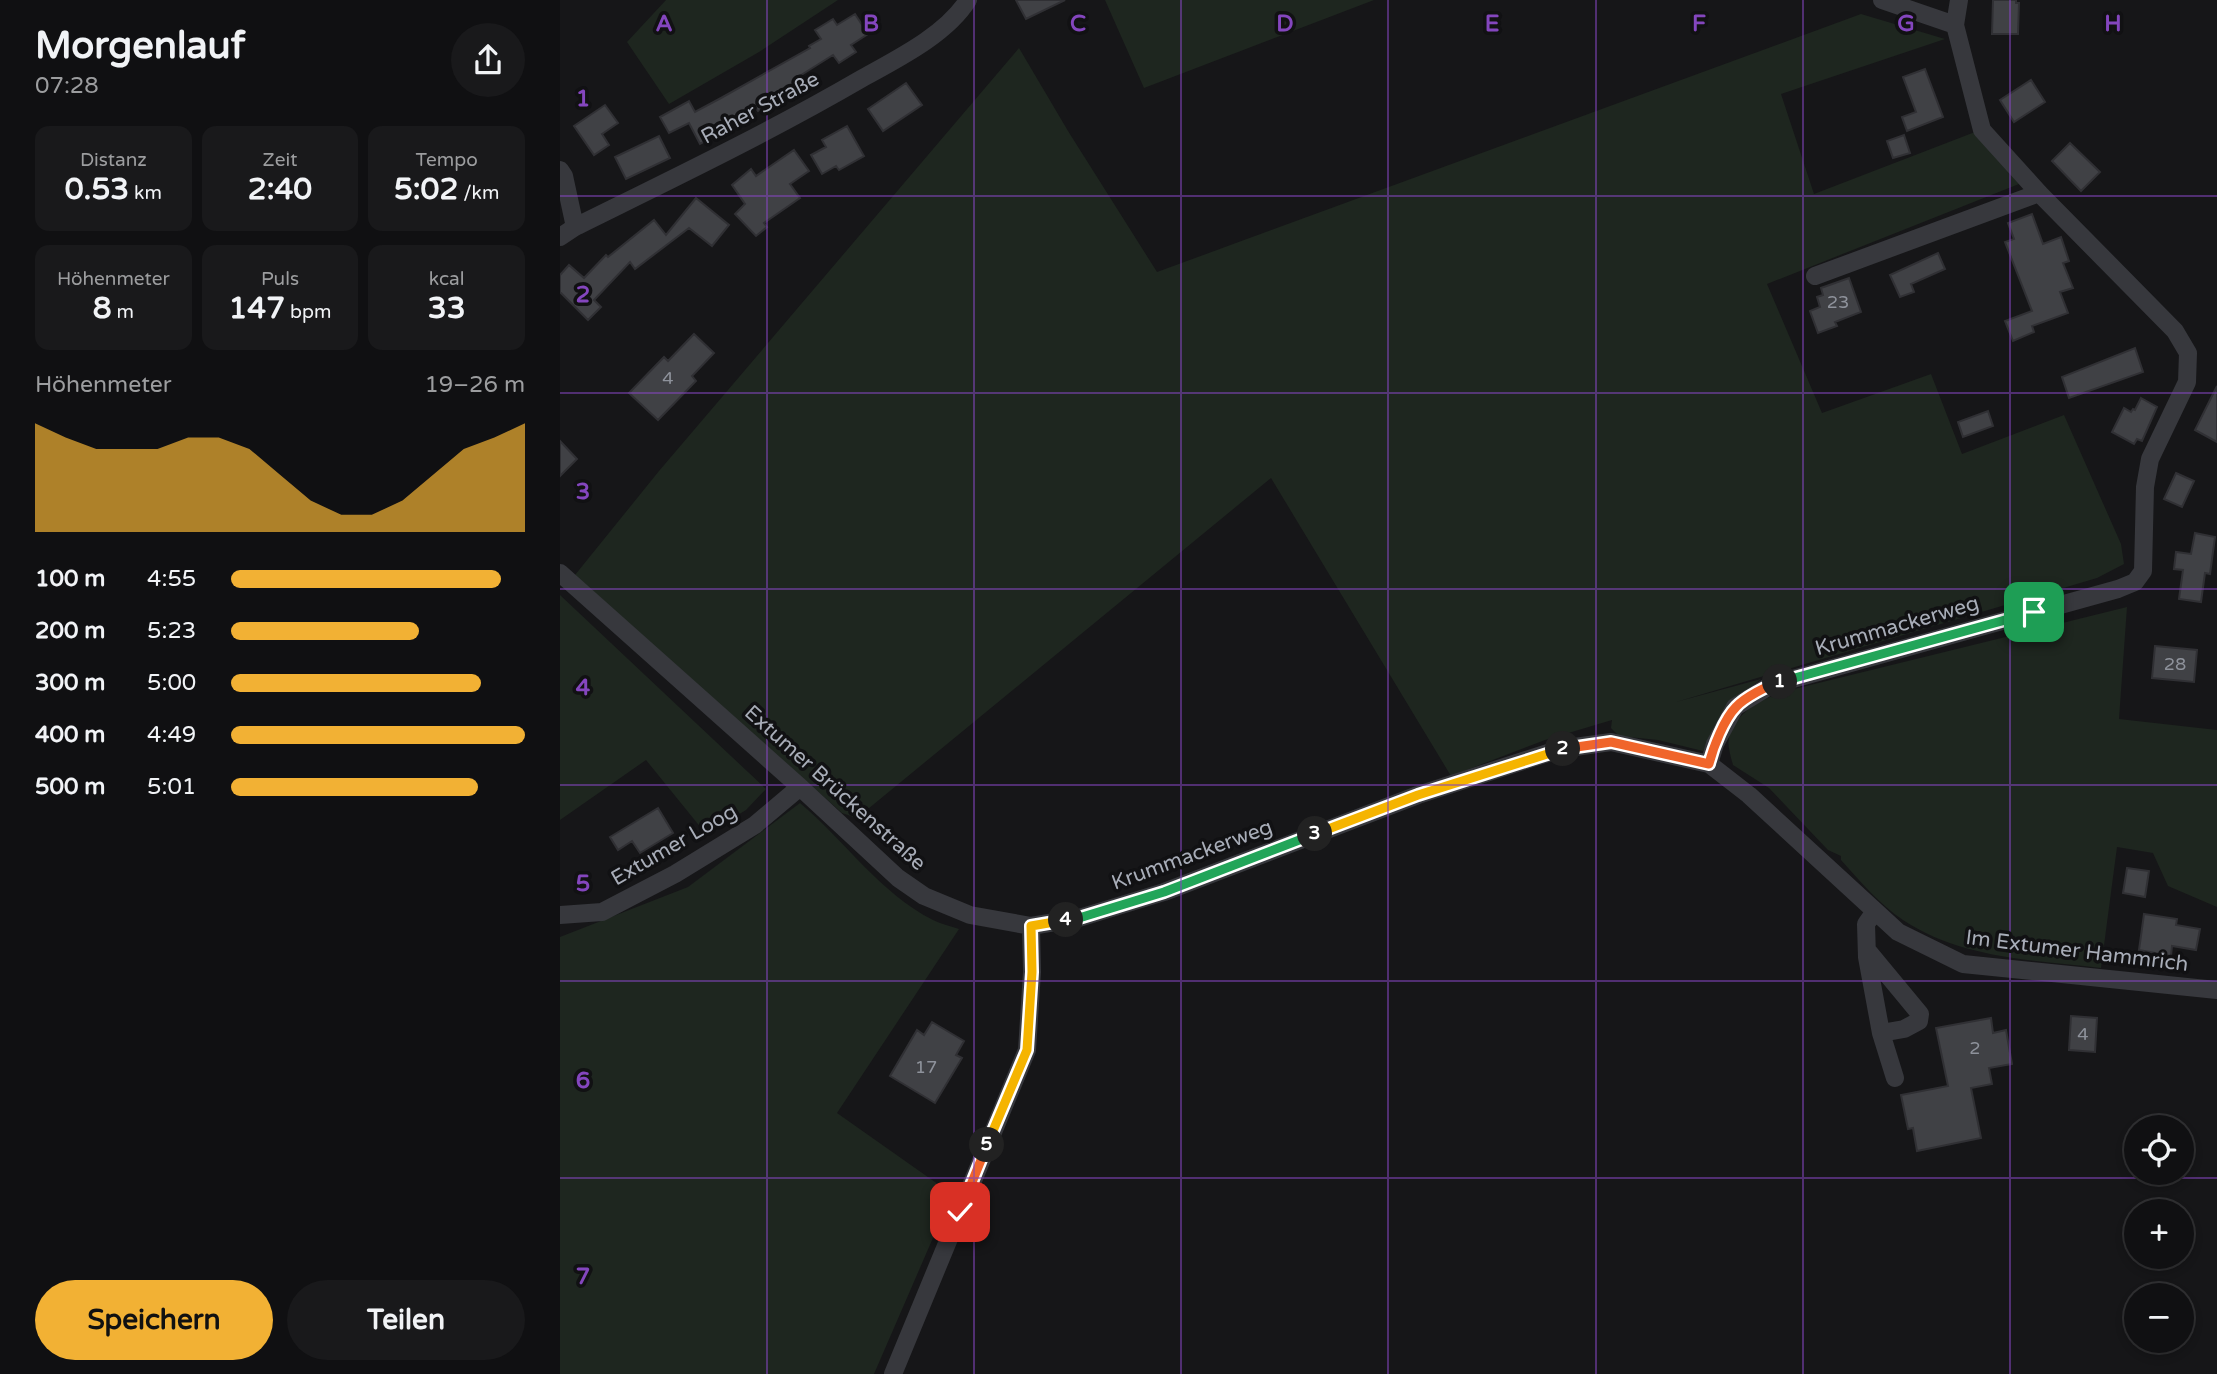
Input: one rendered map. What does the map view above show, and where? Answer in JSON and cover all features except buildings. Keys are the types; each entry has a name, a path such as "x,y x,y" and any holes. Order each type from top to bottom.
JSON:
{"street":[{"name":"Raher Straße","path":"568,232 800,115 915,48 960,13 968,0"},
{"path":"1882,0 1955,25"},
{"name":"Krummackerweg","path":"1031,926 1079,918 1164,892 1418,795 1560,749 1611,742 1709,764 1715,744 1735,707 1771,685 2118,589 2135,582 2143,571 2144,487 2150,459 2187,382 2188,353 2175,331 2039,193 1982,130 1955,25 1959,0"},
{"path":"560,170 564,176 568,232"},
{"path":"1815,276 2039,193"},
{"name":"Extumer Brückenstraße","path":"560,573 898,878 924,896 970,915 1031,926"},
{"name":"Im Extumer Hammrich","path":"1709,764 1749,795 1898,932 1963,964 2217,990"},
{"name":"Extumer Loog","path":"560,915 602,912 676,874 755,825 800,787"},
{"path":"1875,911 1866,925 1867,950 1881,1033 1895,1078"},
{"path":"892,1374 1027,1050 1032,972 1031,926"},
{"path":"1867,950 1920,1014 1919,1021 1904,1029 1881,1033"}],"shaded area":[{"path":"666,0 838,0 759,52 669,104 627,42"},
{"path":"1105,0 1374,0 1144,88"},
{"path":"1861,14 1945,39 1781,94 1814,194 1975,132 2019,184 1767,284 1822,413 1931,374 1962,454 2064,415 2121,544 2124,564 2097,578 1676,702 1761,679 1729,705 1703,751 1658,740 1619,736 1611,728 1612,720 1545,740 1451,776 1271,478 857,818 842,813 575,575 659,471 1019,48 1157,272"},
{"path":"560,595 766,789 746,810 706,834 646,760 560,820"},
{"path":"2127,607 2119,719 2217,730 2217,907 2168,886 2153,853 2117,847 2101,968 1999,956 1949,943 1926,933 1886,907 1841,860 1841,856 1828,850 1769,788 1733,765 1729,741 1737,720 1751,707 1777,694"},
{"path":"800,803 896,896 933,920 959,929 837,1113 952,1194 874,1374 560,1374 560,937 688,887"}],"route":[{"path":"960,1212 1027,1050 1031,1006 1031,926 1079,918 1164,892 1418,795 1560,749 1611,742 1709,764 1715,744 1735,707 1771,685 2034,612"}]}
